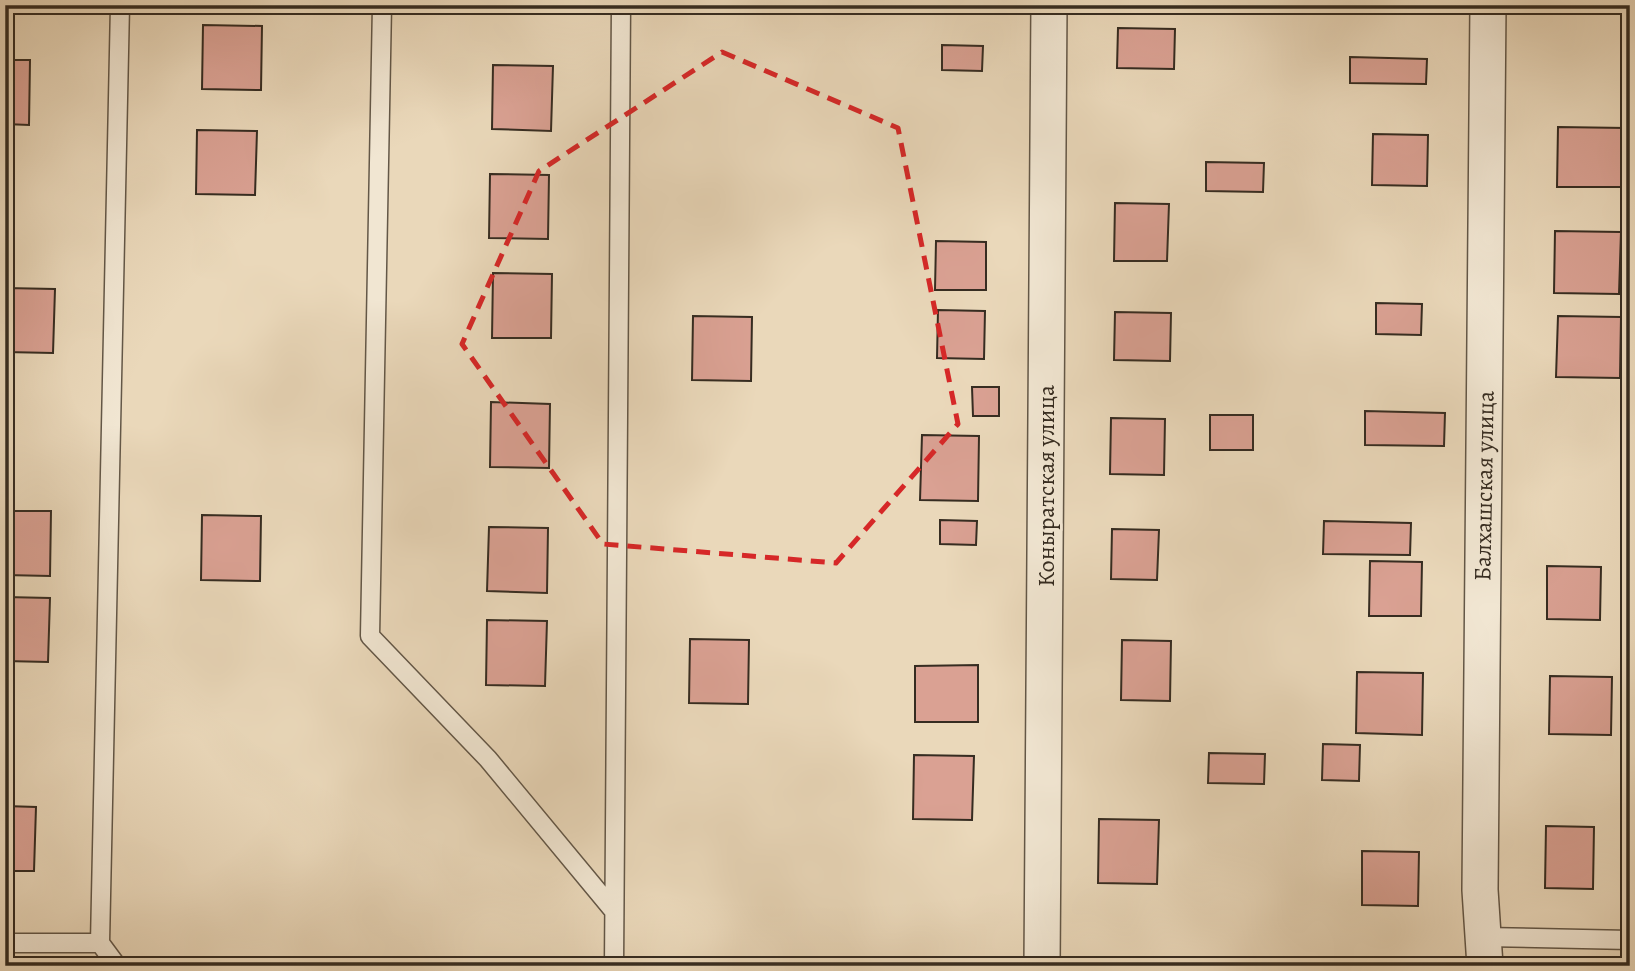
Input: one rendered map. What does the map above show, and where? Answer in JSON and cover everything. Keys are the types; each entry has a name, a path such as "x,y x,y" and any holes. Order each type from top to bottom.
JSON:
{"street":[{"name":"Коныратская улица","path":"1042,966 1049,5"},
{"name":"Балхашская улица","path":"1484,951 1480,876 1488,5"}],"lane":[{"path":"117,966 100,943 120,5"},
{"path":"382,5 370,636 488,759 614,911"},
{"path":"614,966 621,5"},
{"path":"1484,951 1630,940"},
{"path":"5,943 100,943"}],"highlighted area":[{"path":"722,52 898,128 958,424 836,563 603,544 462,344 539,171"}],"building":[{"path":"203,25 262,26 261,90 202,89"},
{"path":"1118,28 1175,29 1174,69 1117,68"},
{"path":"942,45 983,46 982,71 942,70"},
{"path":"1350,57 1427,59 1426,84 1350,83"},
{"path":"5,60 30,60 29,125 5,124"},
{"path":"493,65 553,66 551,131 492,129"},
{"path":"1558,127 1626,128 1625,187 1557,187"},
{"path":"197,130 257,131 255,195 196,194"},
{"path":"1373,134 1428,135 1427,186 1372,185"},
{"path":"1206,162 1264,163 1263,192 1206,191"},
{"path":"490,174 549,175 548,239 489,238"},
{"path":"1115,203 1169,204 1167,261 1114,261"},
{"path":"1555,231 1621,232 1619,294 1554,293"},
{"path":"936,241 986,242 986,290 935,290"},
{"path":"493,273 552,274 551,338 492,338"},
{"path":"5,288 55,289 53,353 5,352"},
{"path":"1376,303 1422,304 1421,335 1376,334"},
{"path":"938,310 985,311 984,359 937,358"},
{"path":"1115,312 1171,313 1170,361 1114,360"},
{"path":"693,316 752,317 751,381 692,380"},
{"path":"1558,316 1621,317 1620,378 1556,377"},
{"path":"972,387 999,387 999,416 973,416"},
{"path":"491,402 550,404 549,468 490,467"},
{"path":"1365,411 1445,413 1444,446 1365,445"},
{"path":"1210,415 1253,415 1253,450 1210,450"},
{"path":"1111,418 1165,419 1164,475 1110,474"},
{"path":"922,435 979,436 978,501 920,500"},
{"path":"5,511 51,511 50,576 5,575"},
{"path":"202,515 261,516 260,581 201,580"},
{"path":"940,520 977,521 976,545 940,544"},
{"path":"1324,521 1411,523 1410,555 1323,554"},
{"path":"489,527 548,528 547,593 487,591"},
{"path":"1112,529 1159,530 1157,580 1111,579"},
{"path":"1370,561 1422,562 1421,616 1369,616"},
{"path":"1547,566 1601,567 1600,620 1547,619"},
{"path":"5,597 50,598 48,662 5,661"},
{"path":"487,620 547,621 545,686 486,685"},
{"path":"690,639 749,640 748,704 689,703"},
{"path":"1122,640 1171,641 1170,701 1121,700"},
{"path":"978,665 978,722 915,722 915,666"},
{"path":"1357,672 1423,673 1422,735 1356,733"},
{"path":"1550,676 1612,677 1611,735 1549,734"},
{"path":"1323,744 1360,745 1359,781 1322,780"},
{"path":"1209,753 1265,754 1264,784 1208,783"},
{"path":"914,755 974,756 972,820 913,819"},
{"path":"5,806 36,807 34,871 5,871"},
{"path":"1099,819 1159,820 1157,884 1098,883"},
{"path":"1546,826 1594,827 1593,889 1545,888"},
{"path":"1362,851 1419,852 1418,906 1362,905"}]}
